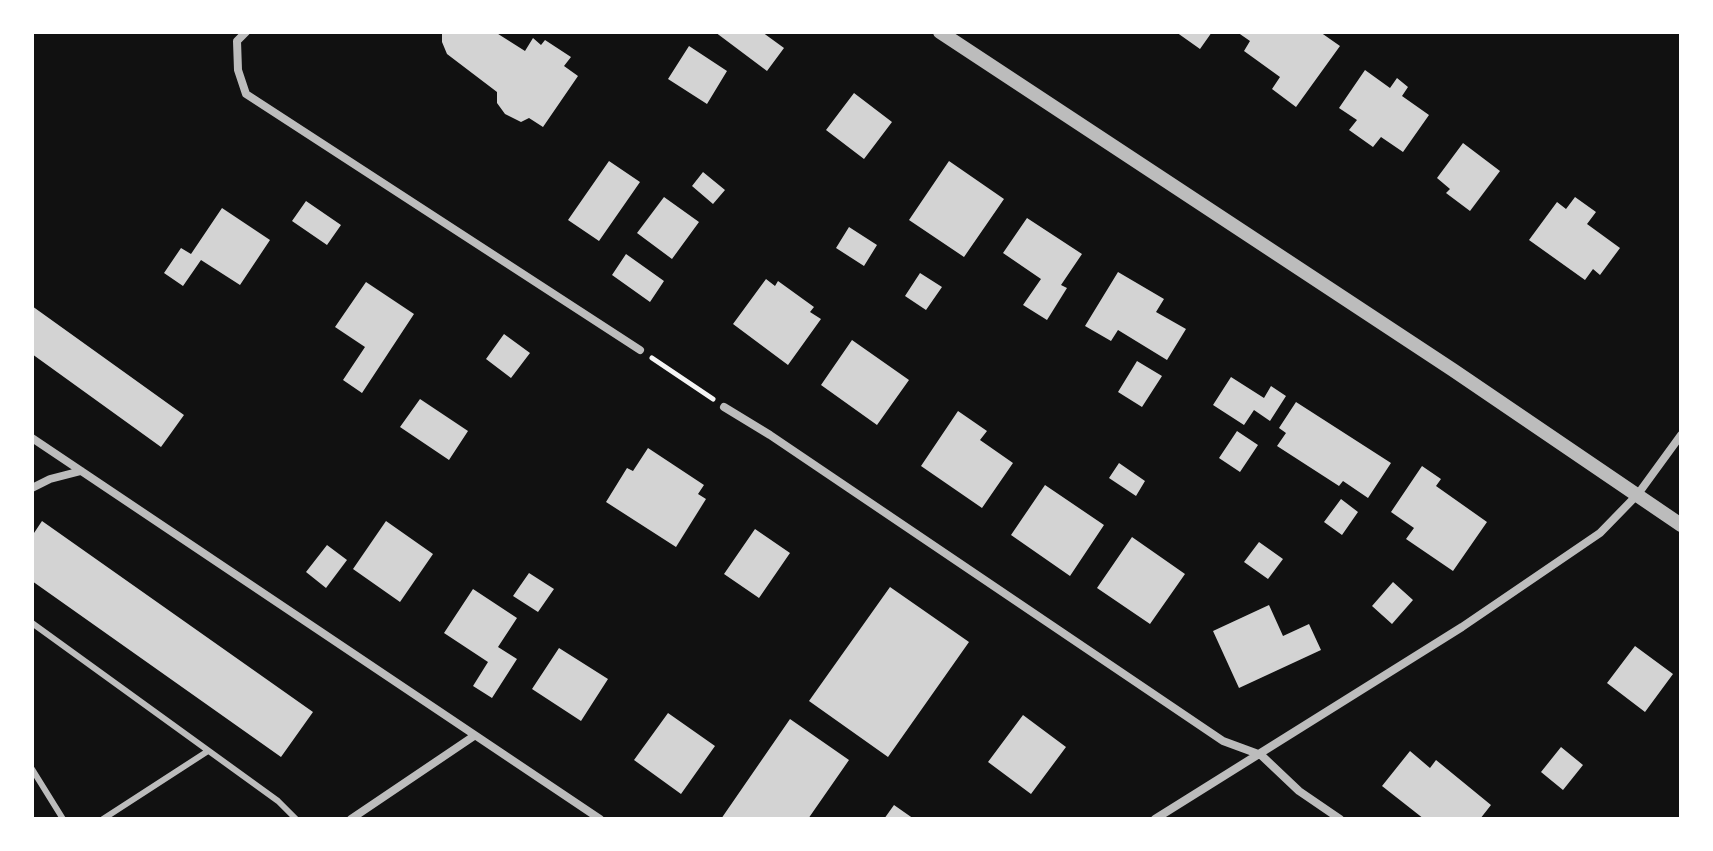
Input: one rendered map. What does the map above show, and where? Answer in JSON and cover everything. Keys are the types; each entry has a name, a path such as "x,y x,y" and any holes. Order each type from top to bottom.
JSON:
{"street":[{"path":"246,32 237,41 238,70 246,94 640,350"},
{"path":"940,32 1681,525"},
{"path":"724,407 1223,741 1261,755 1299,791 1340,819"},
{"path":"1155,819 1462,627 1600,533 1638,494 1681,435"},
{"path":"32,438 600,819"},
{"path":"32,488 50,479 81,471"},
{"path":"351,819 474,736"}],"lane":[{"path":"32,623 278,801 296,819"},
{"path":"103,819 208,751"},
{"path":"32,769 63,819"}],"path":[{"path":"640,350 724,407"}],"building":[{"path":"442,32 495,32 525,51 533,38 541,45 545,40 571,57 564,66 578,76 543,127 529,118 521,122 505,114 497,103 497,92 447,54"},
{"path":"715,32 762,32 784,48 767,71"},
{"path":"1176,32 1212,32 1200,49"},
{"path":"1237,32 1320,32 1340,46 1296,107 1272,89 1280,77 1244,51 1250,41"},
{"path":"689,46 727,71 707,104 668,79"},
{"path":"1365,70 1390,88 1397,78 1408,87 1402,96 1429,115 1403,152 1381,137 1373,147 1349,130 1357,120 1339,108"},
{"path":"854,93 892,122 864,159 826,130"},
{"path":"1463,143 1500,171 1470,211 1446,193 1450,189 1437,178"},
{"path":"609,161 640,182 599,241 568,220"},
{"path":"949,161 1004,199 964,257 909,220"},
{"path":"703,172 725,190 713,204 692,186"},
{"path":"664,197 699,222 672,259 637,233"},
{"path":"1575,197 1596,212 1587,224 1620,248 1600,275 1593,269 1585,280 1529,240 1557,202 1566,209"},
{"path":"306,201 341,225 327,245 292,221"},
{"path":"222,208 270,240 240,285 201,260 183,286 164,273 181,248 191,254"},
{"path":"1027,218 1082,254 1061,285 1067,288 1047,320 1023,305 1041,279 1003,253"},
{"path":"849,227 877,245 864,266 836,248"},
{"path":"626,254 664,281 650,302 612,275"},
{"path":"1118,272 1164,299 1156,312 1186,329 1167,360 1118,330 1111,341 1085,326"},
{"path":"920,273 942,287 926,310 905,296"},
{"path":"766,279 775,286 778,281 814,307 810,312 821,319 788,365 733,324"},
{"path":"366,282 414,314 362,393 343,380 365,347 335,327"},
{"path":"32,306 184,415 161,447 32,354"},
{"path":"504,334 530,353 511,378 486,359"},
{"path":"852,340 909,380 877,425 821,385"},
{"path":"1137,361 1162,376 1142,407 1118,392"},
{"path":"1231,377 1264,398 1271,386 1286,396 1270,421 1254,410 1244,425 1213,405"},
{"path":"420,399 468,431 449,460 400,427"},
{"path":"1296,402 1391,463 1368,498 1343,481 1339,486 1277,446 1286,433 1279,428"},
{"path":"958,411 987,431 980,440 1013,463 982,508 921,466"},
{"path":"1237,431 1258,445 1240,472 1219,458"},
{"path":"648,448 704,485 698,494 706,499 676,547 606,502 627,468 633,471"},
{"path":"1119,463 1145,481 1136,496 1109,478"},
{"path":"1422,466 1441,479 1436,486 1487,522 1453,571 1406,539 1414,528 1391,512"},
{"path":"1045,485 1104,525 1070,576 1011,535"},
{"path":"1341,499 1358,512 1342,535 1324,522"},
{"path":"42,521 313,712 281,757 32,581 32,536"},
{"path":"386,521 433,554 400,602 353,569"},
{"path":"755,529 790,553 759,598 724,574"},
{"path":"1132,537 1185,574 1150,624 1097,588"},
{"path":"1259,542 1283,559 1268,579 1244,562"},
{"path":"327,545 347,560 326,588 306,572"},
{"path":"529,573 554,589 538,612 513,596"},
{"path":"1393,582 1413,600 1392,624 1372,606"},
{"path":"890,587 969,642 888,757 809,701"},
{"path":"473,589 517,618 498,647 517,659 492,698 473,686 488,662 444,633"},
{"path":"1269,605 1283,636 1309,624 1321,650 1239,688 1213,631"},
{"path":"1635,646 1673,674 1645,712 1607,683"},
{"path":"559,648 608,679 581,721 532,689"},
{"path":"668,713 715,746 681,794 634,760"},
{"path":"1023,715 1066,747 1031,794 988,762"},
{"path":"790,719 849,760 808,819 721,819"},
{"path":"1561,747 1583,765 1563,790 1541,772"},
{"path":"1410,751 1430,768 1436,760 1491,805 1480,819 1424,819 1382,786"},
{"path":"894,805 914,819 884,819"}]}
